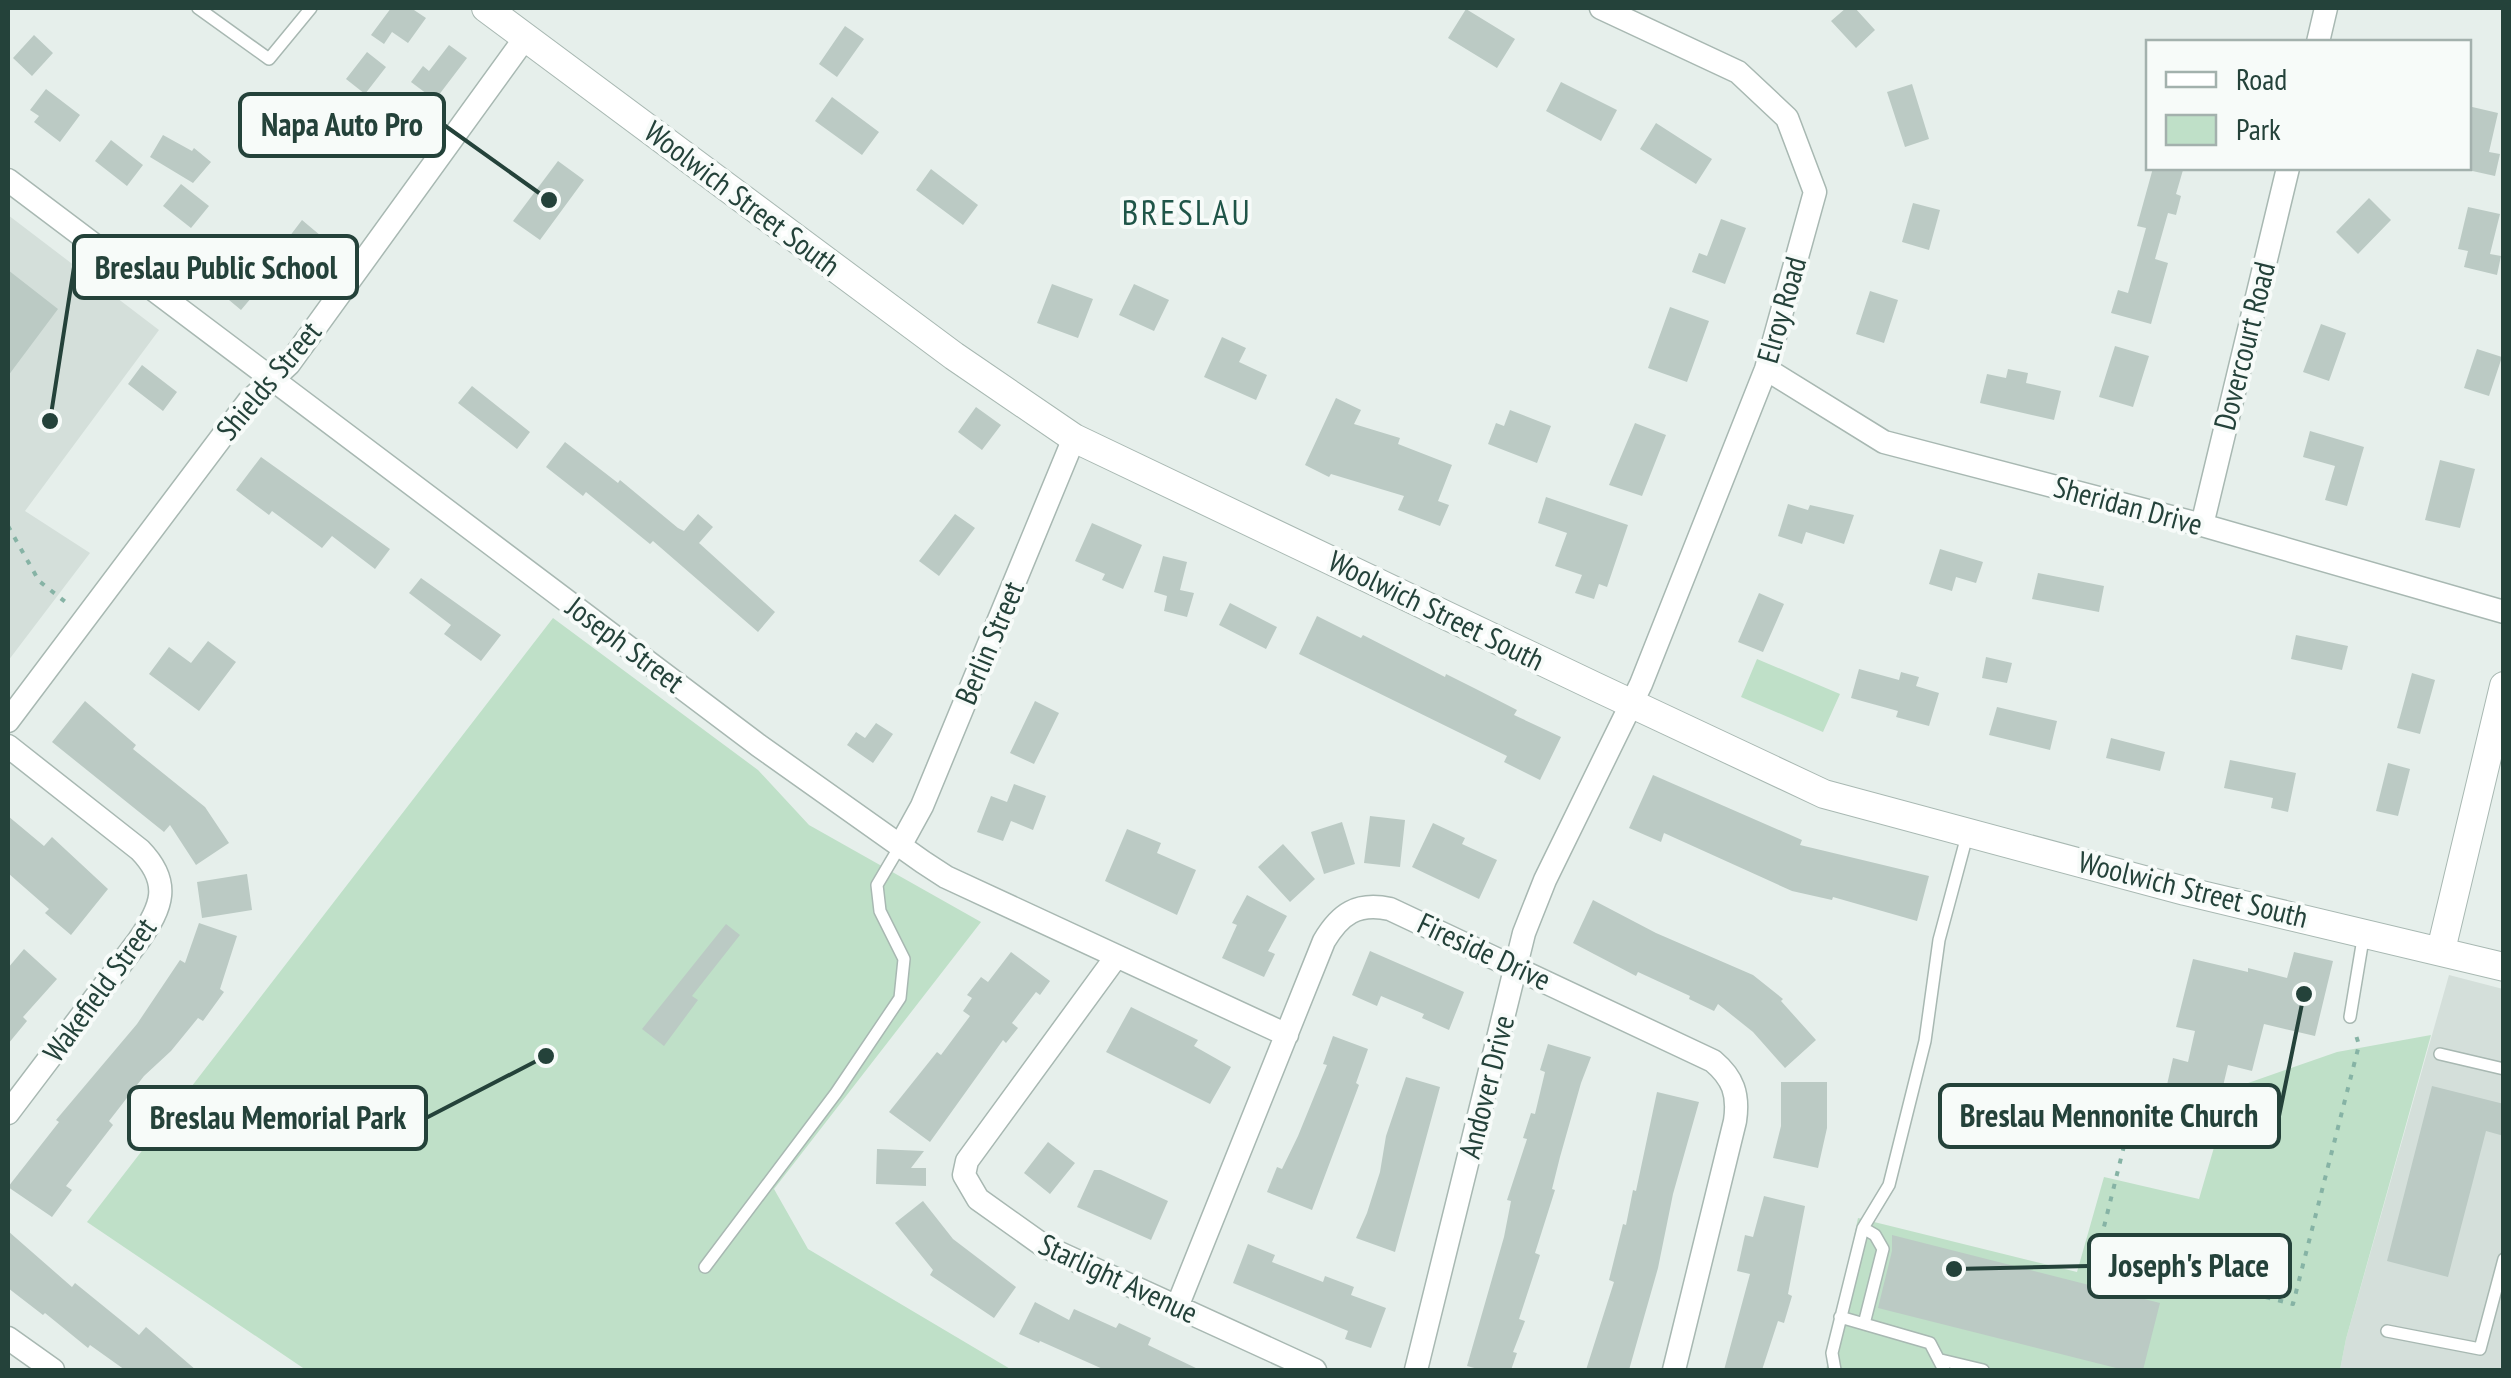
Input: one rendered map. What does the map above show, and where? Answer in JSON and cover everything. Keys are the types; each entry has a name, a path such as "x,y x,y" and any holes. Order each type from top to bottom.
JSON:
{"street":[{"name":"Woolwich Street South","path":"486,8 954,356 1074,438 1824,794 2185,891 2504,966"},
{"name":"Elroy Road","path":"1601,8 1738,72 1787,118 1815,192 1766,369 1631,702"},
{"path":"2318,40 2326,8"},
{"name":"Shields Street","path":"8,721 248,402 288,364 526,38"},
{"name":"Dovercourt Road","path":"2202,525 2288,170"},
{"name":"Joseph Street","path":"8,180 758,745 946,877 1287,1035"},
{"name":"Sheridan Drive","path":"1766,369 1884,442 2202,525 2504,612"},
{"name":"Berlin Street","path":"900,846 922,806 1074,438"},
{"path":"2440,950 2504,686"},
{"name":"Andover Drive","path":"1416,1370 1524,933 1544,880 1631,702"},
{"name":"Wakefield Street","path":"8,746 149,859 159,880 161,902 139,940 8,1113"},
{"name":"Fireside Drive","path":"1177,1307 1324,941 1343,914 1358,908 1390,908 1724,1070 1736,1090 1735,1121 1674,1370"},
{"name":"Starlight Avenue","path":"1116,957 976,1147 964,1174 978,1199 1044,1246 1315,1370"},
{"path":"8,1338 53,1370"}],"lane":[{"path":"198,8 269,59 311,8"},
{"path":"1835,1370 1832,1353 1863,1228 1889,1185 1924,1041 1939,940 1968,832"},
{"path":"705,1267 836,1093 900,998 904,959 880,911 877,886 900,846"},
{"path":"2350,1017 2364,932"},
{"path":"2440,1054 2504,1069"},
{"path":"1863,1228 1875,1235 1883,1249 1864,1324"},
{"path":"2387,1331 2480,1349 2504,1259"},
{"path":"1840,1317 1930,1343 1942,1365 1983,1370"}],"path":[{"path":"8,526 39,581 72,608"},
{"path":"2124,1146 2097,1256 2293,1304 2358,1045 2350,1017"}],"shaded area":[{"path":"8,215 159,330 25,511 90,553 8,661"},
{"path":"2449,975 2503,989 2503,1370 2340,1370 2346,1339"}],"green space":[{"path":"553,618 758,770 809,825 981,922 774,1189 808,1249 1012,1370 306,1370 87,1222"},
{"path":"1757,659 1840,694 1823,732 1741,697"},
{"path":"2431,1035 2340,1370 1826,1370 1858,1218 2077,1272 2104,1177 2199,1199 2231,1089 2337,1052"}],"building":[{"path":"391,8 411,8 426,18 408,43 392,32 384,44 371,35"},
{"path":"1846,8 1855,8 1875,30 1856,48 1831,21"},
{"path":"1466,9 1515,39 1497,68 1448,38"},
{"path":"845,26 864,39 837,77 819,64"},
{"path":"34,35 53,53 32,76 13,58"},
{"path":"449,45 467,58 435,100 411,82 423,66 429,71"},
{"path":"367,52 386,67 365,94 346,79"},
{"path":"1561,82 1617,110 1601,141 1546,111"},
{"path":"1912,84 1929,139 1905,147 1887,92"},
{"path":"46,89 80,115 60,142 34,122 39,116 30,110"},
{"path":"832,97 879,132 862,155 815,121"},
{"path":"2471,107 2498,113 2489,152 2500,154 2495,176 2468,170"},
{"path":"1656,123 1712,159 1696,184 1640,149"},
{"path":"163,135 192,151 194,148 211,162 193,183 150,157"},
{"path":"111,140 143,165 127,186 95,161"},
{"path":"558,161 584,180 540,240 513,221"},
{"path":"931,169 978,205 963,225 916,190"},
{"path":"2152,170 2183,170 2176,194 2181,196 2176,215 2168,213 2155,259 2168,263 2151,324 2111,313 2118,290 2128,293 2146,228 2137,226"},
{"path":"181,184 209,206 191,228 163,206"},
{"path":"2369,198 2391,220 2358,254 2336,232"},
{"path":"1913,203 1940,210 1929,250 1902,242"},
{"path":"2468,207 2500,214 2490,254 2501,256 2497,275 2464,267 2468,251 2458,249"},
{"path":"1721,219 1746,228 1725,284 1692,272 1699,253 1707,256"},
{"path":"302,220 327,241 321,249 325,252 309,274 295,263 282,279 273,272 241,310 229,300 274,244 280,249"},
{"path":"8,270 58,309 8,376"},
{"path":"1052,284 1093,299 1078,338 1037,323"},
{"path":"1134,284 1169,300 1154,331 1119,315"},
{"path":"1870,291 1898,300 1884,343 1856,334"},
{"path":"1670,307 1709,321 1687,382 1648,368"},
{"path":"2321,324 2346,333 2329,381 2303,372"},
{"path":"1222,337 1246,348 1239,362 1267,375 1256,400 1204,377"},
{"path":"2115,346 2149,356 2133,407 2099,397"},
{"path":"2477,349 2502,357 2489,396 2464,388"},
{"path":"142,365 177,392 163,411 128,384"},
{"path":"2008,369 2028,373 2026,383 2061,391 2054,420 1980,403 1987,374 2006,378"},
{"path":"472,386 530,432 517,449 458,403"},
{"path":"1336,398 1361,410 1354,424 1400,438 1398,444 1452,465 1438,501 1449,505 1440,526 1398,510 1404,496 1331,474 1329,477 1305,465"},
{"path":"976,407 1001,425 982,450 958,432"},
{"path":"1510,410 1551,426 1537,463 1488,444 1496,423 1504,426"},
{"path":"1635,423 1666,435 1642,496 1609,485"},
{"path":"2310,431 2364,447 2347,506 2325,500 2335,466 2303,457"},
{"path":"565,442 618,483 620,480 678,528 684,531 698,514 713,527 699,543 775,612 758,632 653,541 650,544 586,492 583,496 546,467"},
{"path":"261,457 390,549 375,569 332,536 322,548 236,490"},
{"path":"2440,460 2475,469 2460,528 2425,520"},
{"path":"1546,497 1628,525 1607,587 1599,584 1594,599 1575,593 1582,575 1555,566 1567,533 1538,523"},
{"path":"1788,504 1854,515 1844,544 1806,532 1802,544 1778,536"},
{"path":"955,514 975,528 939,576 919,561"},
{"path":"1092,523 1142,545 1123,589 1102,580 1105,574 1075,561"},
{"path":"1940,549 1983,562 1976,583 1956,577 1952,591 1929,584"},
{"path":"1163,556 1187,562 1180,590 1194,593 1187,617 1164,611 1167,596 1154,592"},
{"path":"2038,573 2104,586 2099,612 2032,599"},
{"path":"421,578 501,635 481,661 444,634 451,625 409,593"},
{"path":"1759,593 1784,604 1763,652 1738,642"},
{"path":"1230,603 1277,627 1266,649 1219,625"},
{"path":"1317,616 1445,677 1446,674 1517,710 1514,715 1561,737 1540,780 1504,762 1507,756 1299,654"},
{"path":"2296,635 2348,646 2342,670 2291,659"},
{"path":"208,641 236,662 199,711 149,674 169,647 191,663"},
{"path":"1986,657 2012,663 2007,683 1982,678"},
{"path":"1859,669 1899,680 1901,672 1919,677 1916,686 1939,693 1929,726 1896,717 1898,711 1851,698"},
{"path":"2412,673 2435,680 2420,734 2397,728"},
{"path":"85,701 136,745 133,749 205,807 229,843 196,865 170,825 164,832 52,742"},
{"path":"1035,701 1059,713 1034,764 1010,753"},
{"path":"1997,707 2057,721 2050,750 1989,735"},
{"path":"876,723 893,734 873,763 847,745 856,732 865,738"},
{"path":"2111,738 2165,752 2160,771 2106,758"},
{"path":"2230,760 2296,773 2288,812 2271,808 2273,798 2224,788"},
{"path":"2388,763 2410,769 2398,816 2376,811"},
{"path":"1653,775 1802,840 1800,845 1929,876 1917,921 1833,897 1832,900 1792,891 1664,833 1661,842 1629,828"},
{"path":"1014,784 1046,796 1033,830 1011,821 1003,841 977,832 991,796 1007,802"},
{"path":"8,816 44,846 52,837 108,889 71,935 45,913 49,909 8,873"},
{"path":"1370,816 1405,820 1400,867 1364,863"},
{"path":"1342,822 1355,864 1324,874 1311,832"},
{"path":"1433,823 1465,838 1462,844 1497,860 1479,899 1412,867"},
{"path":"1127,829 1161,843 1157,853 1196,870 1177,915 1105,881"},
{"path":"1283,844 1315,879 1290,902 1258,867"},
{"path":"247,874 252,910 202,918 197,882"},
{"path":"1247,895 1287,916 1268,951 1275,954 1264,977 1222,958 1237,925 1232,923"},
{"path":"1593,900 1656,933 1753,975 1783,999 1816,1040 1785,1068 1753,1032 1718,1004 1714,1011 1689,999 1690,996 1638,972 1636,976 1573,943"},
{"path":"199,923 237,936 220,989 224,992 203,1021 198,1018 144,1076 109,1121 113,1125 66,1186 72,1190 52,1217 8,1187 59,1122 56,1120 137,1024 180,960 185,963"},
{"path":"726,924 740,935 692,996 698,1000 664,1046 642,1029"},
{"path":"24,949 57,979 23,1017 27,1021 8,1044 8,968"},
{"path":"1370,951 1464,992 1449,1030 1422,1018 1424,1014 1381,996 1377,1006 1352,995"},
{"path":"1011,952 1050,981 1040,995 1036,992 1012,1023 1018,1028 1006,1043 1003,1040 930,1142 889,1112 970,1016 963,1011 972,998 967,995 981,977 988,982"},
{"path":"2294,952 2333,961 2315,1036 2264,1024 2252,1071 2228,1065 2211,1137 2158,1125 2173,1058 2188,1062 2195,1031 2176,1027 2193,959 2287,978"},
{"path":"1131,1007 1198,1040 1194,1046 1231,1067 1210,1104 1106,1052"},
{"path":"1333,1036 1368,1049 1356,1083 1359,1085 1312,1210 1267,1192 1277,1167 1282,1169 1298,1136 1327,1065 1323,1064"},
{"path":"1548,1044 1591,1057 1535,1253 1540,1255 1519,1319 1525,1321 1513,1352 1517,1353 1511,1370 1482,1370 1467,1366 1504,1237 1511,1201 1507,1200 1527,1139 1523,1138 1531,1113 1535,1114 1545,1072 1540,1070"},
{"path":"1406,1077 1440,1087 1395,1252 1356,1238 1380,1172 1386,1136"},
{"path":"1781,1082 1827,1082 1827,1128 1818,1168 1773,1158 1781,1126"},
{"path":"2432,1086 2504,1104 2504,1136 2486,1131 2448,1277 2387,1261"},
{"path":"1657,1092 1699,1102 1673,1194 1658,1268 1629,1370 1586,1370 1614,1282 1609,1280 1633,1190 1636,1191"},
{"path":"1048,1142 1075,1163 1050,1194 1024,1173"},
{"path":"877,1149 924,1151 911,1168 926,1168 926,1186 876,1184"},
{"path":"1094,1170 1168,1201 1151,1240 1077,1207"},
{"path":"1764,1196 1805,1206 1788,1294 1792,1296 1784,1323 1778,1321 1762,1370 1724,1370 1750,1274 1737,1271 1745,1235 1753,1237"},
{"path":"923,1201 953,1239 1016,1287 994,1318 930,1275 933,1270 895,1223"},
{"path":"8,1231 72,1287 75,1283 139,1335 146,1327 196,1370 125,1370 43,1315 8,1288"},
{"path":"1892,1235 2160,1303 2143,1370 2124,1370 1878,1308 1892,1251"},
{"path":"1248,1244 1275,1255 1272,1262 1323,1282 1325,1276 1354,1287 1351,1295 1386,1308 1371,1348 1345,1339 1348,1331 1233,1283"},
{"path":"1035,1302 1069,1320 1074,1309 1116,1328 1119,1323 1151,1338 1148,1345 1200,1370 1105,1370 1039,1343 1019,1334"}],"place":[{"name":"Napa Auto Pro","path":"549,200"},
{"name":"Breslau Public School","path":"50,421"},
{"name":"Breslau Mennonite Church","path":"2304,994"},
{"name":"Breslau Memorial Park","path":"546,1056"},
{"name":"Joseph's Place","path":"1954,1269"}],"district":[{"name":"BRESLAU","path":"1187,213"}]}
